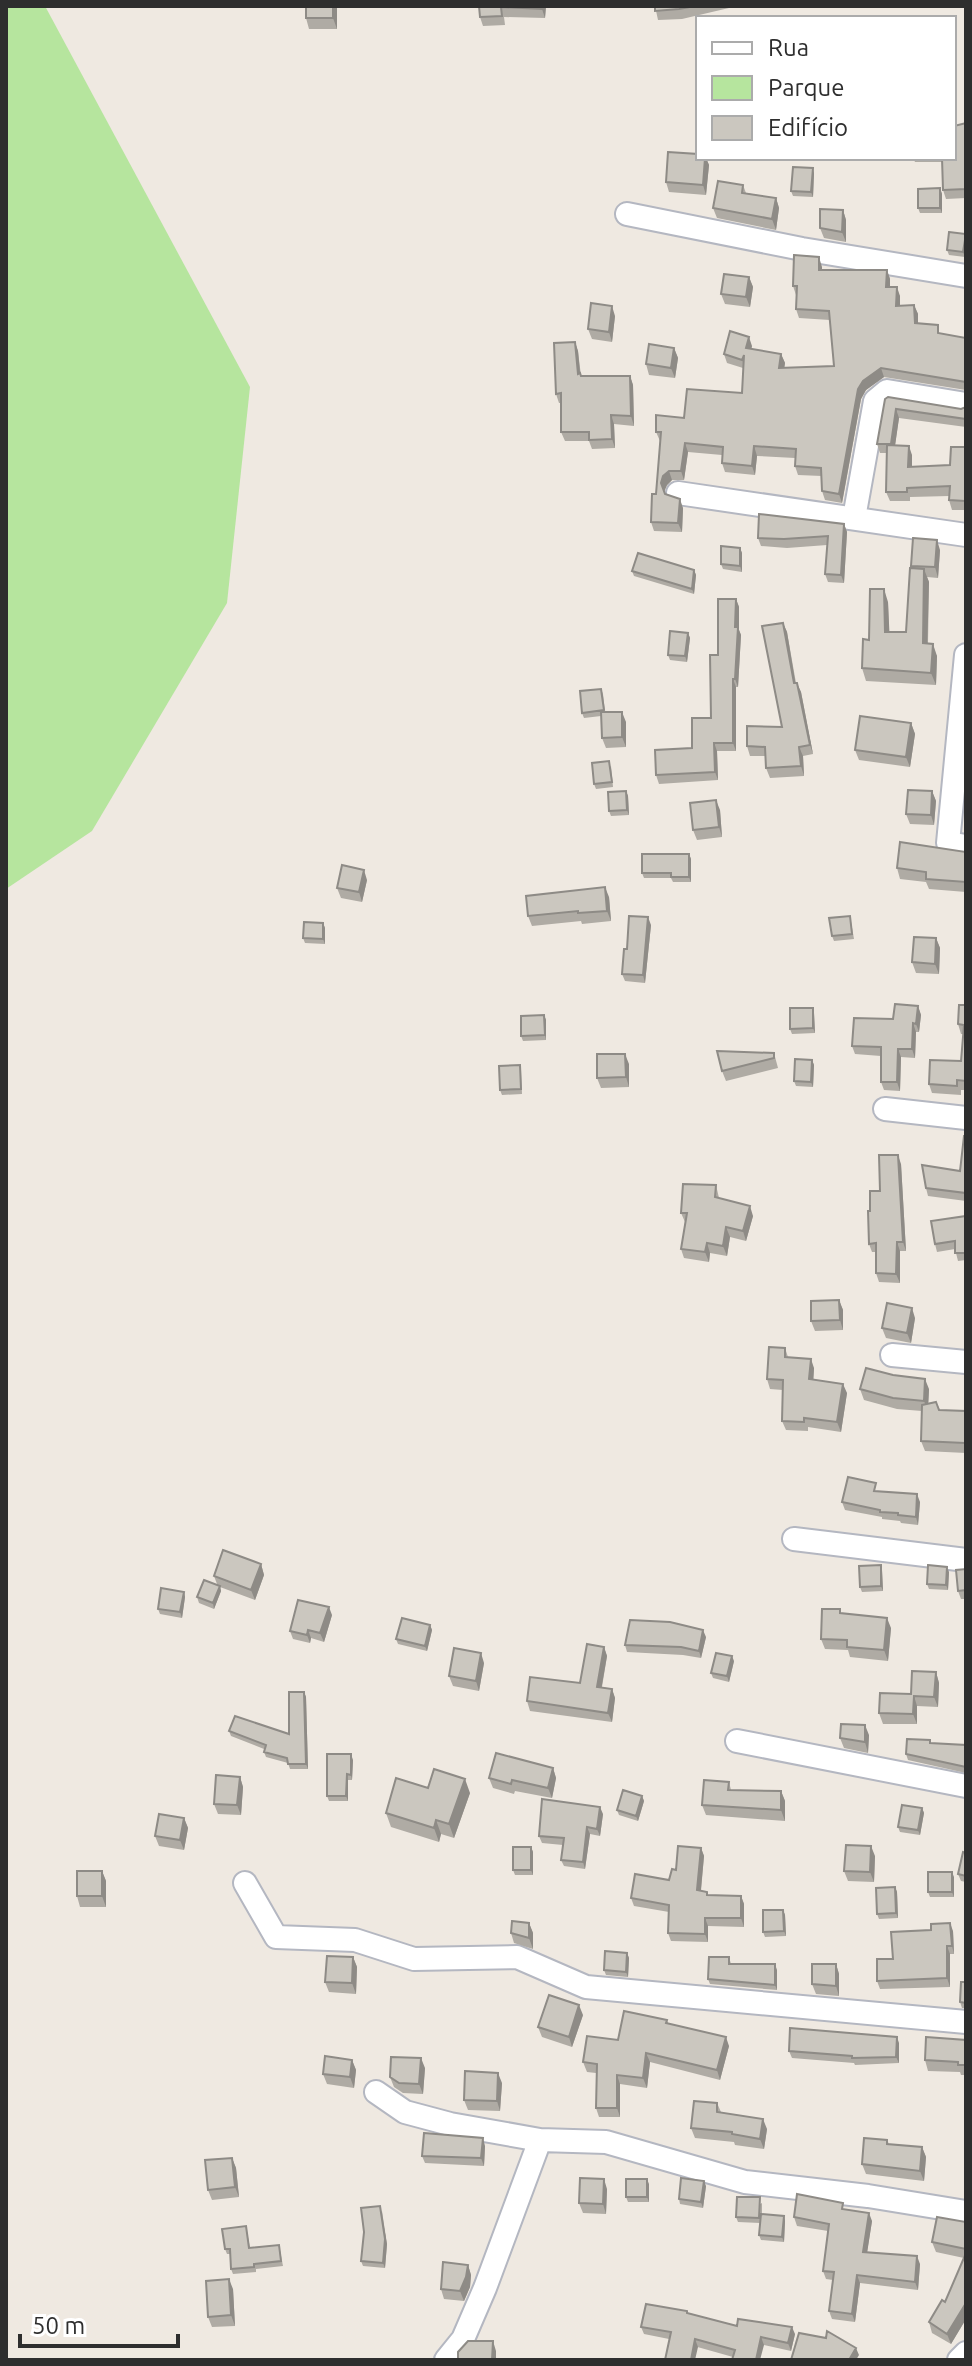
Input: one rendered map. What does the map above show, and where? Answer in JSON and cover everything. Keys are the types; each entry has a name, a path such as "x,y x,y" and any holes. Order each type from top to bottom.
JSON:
{"street":[{"path":"627,214 802,249 966,276"},
{"path":"854,518 875,401 887,391 966,404"},
{"path":"678,493 966,535"},
{"path":"966,655 948,843 966,846"},
{"path":"885,1109 966,1118"},
{"path":"892,1355 966,1362"},
{"path":"794,1539 966,1560"},
{"path":"737,1741 966,1786"},
{"path":"245,1883 276,1937 355,1940 414,1959 517,1957 586,1987 966,2022"},
{"path":"376,2092 405,2112 450,2124 540,2140 606,2142 745,2182 868,2196 966,2212"},
{"path":"446,2360 463,2339 485,2288 540,2140"},
{"path":"959,2360 966,2353"}],"green space":[{"path":"6,6 45,6 250,387 227,603 92,831 6,889"}],"building":[{"path":"306,6 333,6 333,18 306,18"},
{"path":"479,6 542,6 542,9 501,7 502,16 480,17"},
{"path":"655,6 695,6 655,11"},
{"path":"966,123 966,189 943,190 942,160 956,160 956,126"},
{"path":"668,152 696,154 696,160 705,160 703,185 666,182"},
{"path":"793,167 813,168 811,192 791,191"},
{"path":"718,181 743,185 742,193 776,198 772,219 713,208"},
{"path":"940,188 940,208 918,208 918,189"},
{"path":"820,209 843,210 842,232 820,228"},
{"path":"949,232 966,234 963,252 947,250"},
{"path":"794,255 819,257 819,270 887,270 886,287 897,287 896,306 914,305 915,323 938,325 938,333 966,338 966,382 881,368 863,381 858,389 839,494 822,491 821,468 795,466 796,449 754,446 752,466 722,463 723,447 685,443 681,471 669,471 661,483 665,494 680,499 678,523 651,522 661,432 656,432 656,415 684,418 687,389 742,393 744,355 742,360 724,354 730,331 749,337 746,348 781,354 779,368 834,366 829,311 796,309"},
{"path":"724,274 749,277 746,297 721,294"},
{"path":"591,303 612,306 609,332 588,329"},
{"path":"575,342 578,374 581,376 630,376 631,416 611,415 612,439 589,440 589,432 561,432 561,393 556,394 554,343"},
{"path":"649,344 674,348 671,368 646,364"},
{"path":"885,399 961,409 966,407 966,419 896,409 891,444 877,444"},
{"path":"887,445 909,446 908,467 950,465 951,447 966,447 965,501 949,500 950,486 886,492"},
{"path":"759,514 844,524 841,575 825,574 828,536 758,538"},
{"path":"913,538 937,540 935,567 911,566"},
{"path":"721,546 740,548 740,566 721,564"},
{"path":"638,553 694,570 692,589 632,571"},
{"path":"910,568 924,569 923,643 933,644 931,673 862,668 863,639 869,640 870,589 884,589 885,632 906,632"},
{"path":"718,599 736,599 735,627 738,627 733,679 733,743 714,743 715,772 656,775 655,750 692,748 692,718 711,718 710,655 718,655"},
{"path":"783,623 810,745 799,747 801,766 766,768 765,747 747,746 747,726 782,727 762,626"},
{"path":"670,631 688,633 685,656 668,655"},
{"path":"601,689 604,710 582,713 580,691"},
{"path":"601,712 622,712 622,737 602,738"},
{"path":"860,716 911,723 906,757 855,750"},
{"path":"609,761 612,782 594,784 592,763"},
{"path":"908,790 932,791 931,815 906,814"},
{"path":"626,791 627,810 609,811 608,792"},
{"path":"716,800 719,827 693,830 690,803"},
{"path":"900,842 966,852 966,882 926,879 926,872 897,868"},
{"path":"642,854 689,854 689,877 671,877 671,873 642,873"},
{"path":"342,865 364,870 359,892 337,888"},
{"path":"605,887 607,911 528,916 526,896"},
{"path":"629,916 648,917 643,975 622,974"},
{"path":"850,916 852,934 832,936 829,918"},
{"path":"304,922 323,923 323,939 303,938"},
{"path":"914,937 936,938 935,964 912,962"},
{"path":"895,1004 918,1006 916,1024 913,1023 912,1049 898,1049 897,1082 881,1082 881,1047 852,1046 854,1018 893,1019"},
{"path":"959,1005 966,1005 966,1081 957,1080 957,1086 929,1084 930,1060 961,1061 964,1025 958,1024"},
{"path":"790,1008 813,1008 813,1028 790,1029"},
{"path":"544,1015 545,1035 521,1036 521,1016"},
{"path":"717,1051 774,1053 774,1058 722,1071"},
{"path":"597,1054 625,1054 626,1077 597,1078"},
{"path":"795,1059 812,1060 811,1082 794,1081"},
{"path":"520,1065 521,1089 500,1090 499,1066"},
{"path":"964,1136 966,1193 926,1188 922,1165 960,1171"},
{"path":"879,1155 898,1155 903,1242 897,1242 896,1274 876,1273 876,1243 869,1244 870,1191 880,1191"},
{"path":"683,1184 716,1185 715,1197 750,1206 743,1231 726,1227 723,1246 707,1243 705,1252 681,1249 687,1213 681,1213"},
{"path":"966,1216 966,1253 955,1253 955,1241 935,1244 931,1221"},
{"path":"839,1300 840,1320 811,1321 811,1301"},
{"path":"887,1303 912,1308 907,1333 882,1328"},
{"path":"769,1347 785,1348 785,1357 811,1359 809,1379 843,1384 837,1422 804,1418 804,1422 782,1421 783,1380 767,1379"},
{"path":"866,1368 925,1379 924,1401 893,1398 860,1389"},
{"path":"936,1402 939,1410 966,1411 965,1443 921,1441 922,1405"},
{"path":"848,1477 876,1483 874,1491 917,1494 916,1517 842,1502"},
{"path":"223,1550 261,1564 251,1590 214,1576"},
{"path":"881,1565 881,1586 860,1587 859,1566"},
{"path":"928,1565 947,1567 946,1585 927,1584"},
{"path":"966,1569 966,1590 958,1591 956,1570"},
{"path":"204,1580 220,1586 213,1603 197,1597"},
{"path":"161,1588 184,1592 180,1612 158,1609"},
{"path":"298,1600 329,1607 320,1633 308,1630 307,1635 290,1631"},
{"path":"822,1609 840,1609 840,1613 887,1618 884,1650 847,1647 847,1640 821,1639"},
{"path":"402,1618 430,1625 425,1646 396,1639"},
{"path":"630,1620 670,1622 703,1630 699,1651 681,1647 625,1645"},
{"path":"587,1644 604,1647 597,1687 612,1689 608,1713 527,1701 530,1677 580,1683"},
{"path":"454,1648 481,1653 476,1681 449,1676"},
{"path":"716,1653 732,1656 727,1676 711,1673"},
{"path":"912,1671 936,1672 934,1697 914,1696 913,1714 879,1713 880,1693 911,1694"},
{"path":"289,1692 304,1692 306,1764 288,1764 287,1758 264,1752 266,1745 229,1731 235,1716 289,1734"},
{"path":"841,1724 865,1725 865,1742 840,1738"},
{"path":"907,1739 966,1745 966,1767 906,1754"},
{"path":"496,1753 553,1768 548,1788 489,1778"},
{"path":"327,1754 351,1754 351,1775 347,1774 346,1796 327,1796"},
{"path":"434,1769 465,1779 449,1824 436,1820 434,1828 386,1813 396,1778 428,1788"},
{"path":"216,1775 240,1777 237,1805 214,1804"},
{"path":"704,1780 729,1782 728,1790 781,1791 781,1810 702,1805"},
{"path":"623,1790 642,1796 636,1816 617,1810"},
{"path":"542,1799 600,1807 597,1829 587,1827 583,1862 561,1860 564,1838 539,1836"},
{"path":"902,1805 922,1808 918,1830 898,1827"},
{"path":"159,1814 184,1818 180,1840 155,1836"},
{"path":"846,1845 871,1846 870,1872 844,1871"},
{"path":"678,1846 701,1848 697,1890 707,1892 707,1895 741,1896 741,1918 705,1918 705,1934 668,1933 669,1905 631,1898 635,1874 669,1880 672,1869 676,1870"},
{"path":"513,1847 531,1847 531,1870 513,1870"},
{"path":"963,1852 966,1853 966,1876 958,1874"},
{"path":"77,1871 102,1871 102,1896 77,1896"},
{"path":"928,1872 952,1872 952,1892 928,1892"},
{"path":"895,1887 896,1913 877,1914 876,1888"},
{"path":"763,1910 783,1910 784,1931 763,1932"},
{"path":"512,1921 529,1923 529,1938 511,1933"},
{"path":"950,1923 952,1946 947,1946 947,1978 877,1981 877,1959 893,1959 891,1932 931,1930 931,1924"},
{"path":"605,1951 627,1953 626,1972 604,1970"},
{"path":"327,1956 353,1957 352,1983 325,1982"},
{"path":"709,1957 729,1957 729,1964 775,1964 775,1985 708,1979"},
{"path":"812,1964 836,1964 836,1986 812,1984"},
{"path":"961,1982 966,1982 966,2003 960,2002"},
{"path":"549,1995 579,2005 569,2037 538,2027"},
{"path":"624,2011 726,2037 717,2070 646,2053 643,2078 617,2075 617,2108 596,2108 597,2064 583,2062 587,2036 618,2040"},
{"path":"790,2028 897,2037 896,2057 852,2058 789,2051"},
{"path":"926,2037 966,2040 966,2065 925,2060"},
{"path":"325,2056 352,2060 350,2077 323,2074"},
{"path":"391,2057 421,2058 419,2084 399,2083 390,2077"},
{"path":"465,2071 498,2073 497,2101 464,2100"},
{"path":"694,2101 717,2103 717,2112 763,2119 760,2139 732,2132 691,2128"},
{"path":"424,2133 483,2138 481,2158 422,2156"},
{"path":"864,2138 887,2140 887,2144 922,2147 920,2171 862,2164"},
{"path":"232,2158 235,2187 208,2190 205,2160"},
{"path":"580,2178 604,2179 603,2204 579,2203"},
{"path":"681,2178 704,2181 701,2202 679,2199"},
{"path":"626,2179 647,2179 647,2197 626,2197"},
{"path":"797,2194 843,2203 842,2209 869,2213 863,2252 917,2256 915,2282 857,2275 852,2314 829,2311 834,2272 823,2271 829,2224 794,2217"},
{"path":"737,2197 760,2197 759,2218 736,2217"},
{"path":"380,2206 385,2239 383,2263 361,2261 364,2232 361,2208"},
{"path":"761,2214 784,2216 782,2237 759,2235"},
{"path":"937,2217 966,2222 966,2249 932,2242"},
{"path":"246,2226 249,2248 279,2245 281,2261 231,2269 230,2249 225,2249 222,2229"},
{"path":"966,2253 966,2303 947,2334 929,2322 942,2300 945,2302"},
{"path":"443,2262 468,2265 460,2291 441,2289"},
{"path":"229,2279 231,2315 208,2317 206,2281"},
{"path":"646,2304 687,2311 737,2326 738,2319 792,2327 788,2343 761,2337 756,2360 732,2360 735,2350 695,2339 691,2360 665,2360 671,2332 641,2327"},
{"path":"827,2331 856,2348 849,2360 791,2360 799,2333 826,2338"},
{"path":"468,2341 493,2341 492,2360 458,2360 458,2352"}]}
